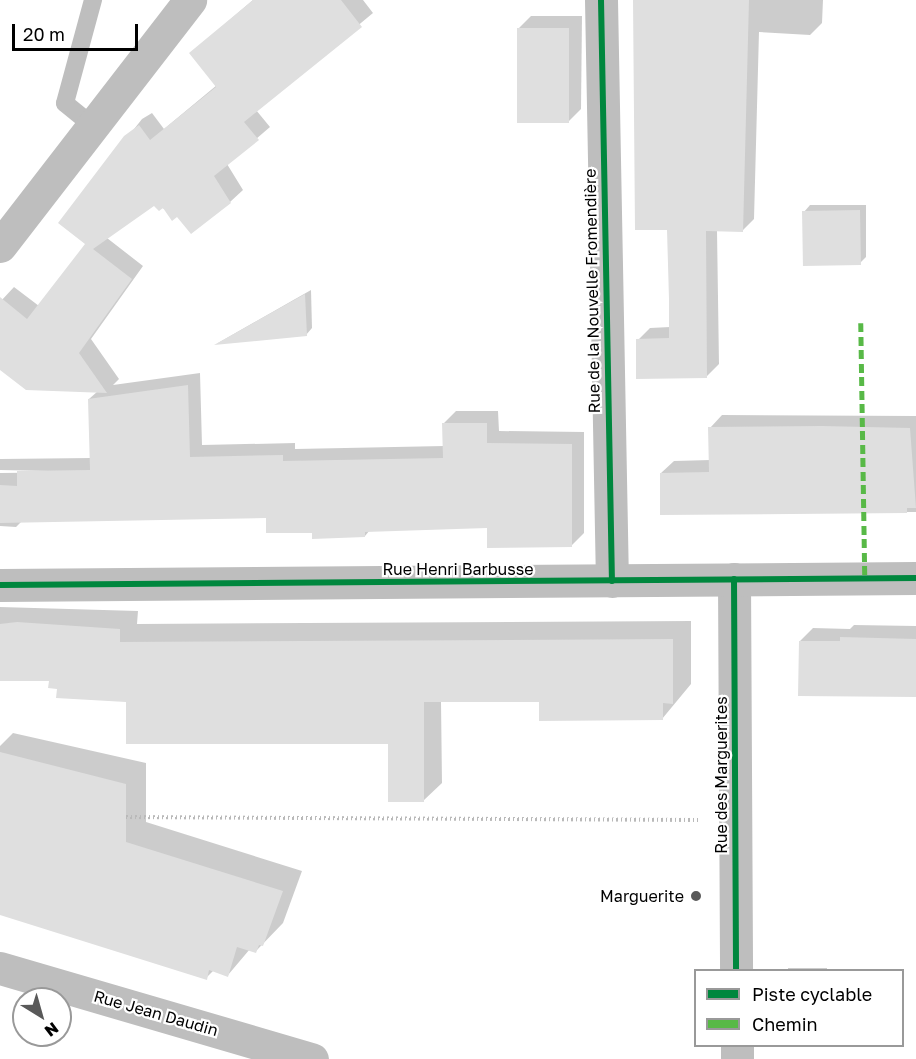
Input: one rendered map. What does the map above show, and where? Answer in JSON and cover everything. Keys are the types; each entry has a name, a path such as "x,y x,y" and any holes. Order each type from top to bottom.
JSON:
{"street":[{"path":"0,246 190,0"},
{"name":"Rue de la Nouvelle Fromendière","path":"600,0 612,581"},
{"name":"Rue Henri Barbusse","path":"0,585 916,578"},
{"name":"Rue des Marguerites","path":"734,579 736,969"},
{"name":"Rue Jean Daudin","path":"0,968 312,1059"}],"lane":[{"path":"93,0 65,103 93,126"}],"path":[{"path":"126,817 734,819"}],"building":[{"path":"253,0 341,0 362,27 244,122 259,140 214,176 231,203 191,234 177,217 172,221 163,208 159,211 154,206 93,249 132,279 79,353 107,393 26,390 0,370 0,297 27,319 85,244 58,223 124,136 139,125 150,140 216,87 189,53"},
{"path":"633,0 749,0 743,232 706,231 707,378 636,379 636,339 669,338 669,299 667,230 635,230"},
{"path":"517,28 569,28 569,123 517,123"},
{"path":"860,210 861,265 803,266 802,211"},
{"path":"305,294 307,336 214,345"},
{"path":"188,385 190,457 283,455 283,461 443,458 442,423 487,423 487,443 572,444 572,547 487,548 487,528 365,532 365,537 312,539 312,533 266,533 266,518 0,523 0,485 17,486 17,471 90,470 88,399"},
{"path":"708,427 910,428 916,508 907,508 907,513 660,515 660,473 709,472"},
{"path":"17,622 120,629 120,642 673,639 673,704 663,703 663,720 539,721 539,702 424,702 424,802 388,802 388,744 126,744 126,702 56,698 57,689 48,688 49,681 0,681 0,624"},
{"path":"840,637 916,639 916,697 798,696 799,641 840,641"},
{"path":"0,752 126,784 126,842 283,891 263,946 259,945 256,953 237,947 228,977 209,970 207,980 0,915"}],"marked path":[{"path":"861,323 865,579"}],"cycle path":[{"path":"601,0 612,581"},
{"path":"0,585 916,578"},
{"path":"734,579 736,969"}],"place":[{"name":"Marguerite","path":"696,896"}]}
